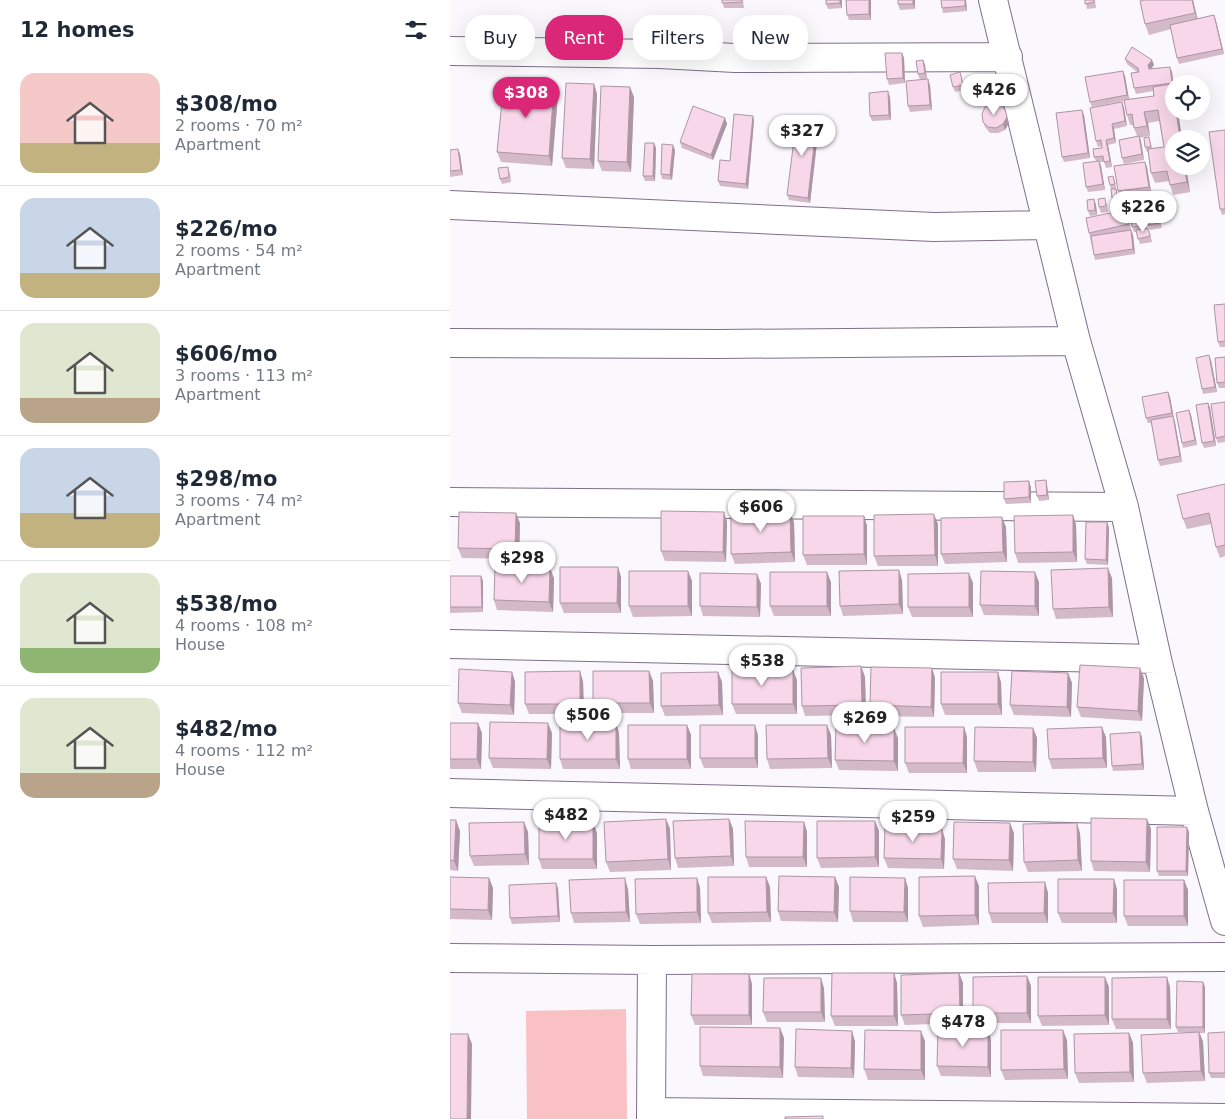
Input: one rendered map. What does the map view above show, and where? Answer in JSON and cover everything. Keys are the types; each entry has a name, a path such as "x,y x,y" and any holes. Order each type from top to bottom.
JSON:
{"street":[{"path":"993,0 1076,341 1124,507 1157,659 1194,811 1225,921"},
{"path":"450,51 660,54 735,58 1008,57"},
{"path":"450,205 934,227 1048,225"},
{"path":"450,343 719,344 1076,341"},
{"path":"450,502 1124,507"},
{"path":"450,644 1157,659"},
{"path":"450,793 1194,811"},
{"path":"450,958 652,960 1225,957"},
{"path":"652,960 651,1116 1225,1118"}],"shaded area":[{"path":"626,1009 627,1119 527,1119 526,1011"}],"building":[{"path":"722,0 742,0 742,2 722,3"},
{"path":"826,0 840,0 840,3 826,4"},
{"path":"846,0 869,0 869,14 847,15"},
{"path":"898,0 913,0 913,4 898,4"},
{"path":"941,0 965,0 965,6 942,8"},
{"path":"1085,0 1094,0 1094,2 1085,4"},
{"path":"1192,0 1195,13 1145,24 1140,1"},
{"path":"1214,15 1222,49 1177,58 1170,25"},
{"path":"1132,47 1152,60 1148,65 1149,69 1170,67 1171,75 1165,75 1165,84 1134,88 1131,73 1139,72 1138,68 1125,59"},
{"path":"885,53 902,53 903,78 887,79"},
{"path":"923,60 925,73 918,74 916,61"},
{"path":"1123,71 1127,95 1090,102 1085,77"},
{"path":"960,72 963,85 953,87 950,75"},
{"path":"928,79 930,105 908,106 906,81"},
{"path":"504,81 554,85 549,156 497,152"},
{"path":"566,83 594,84 590,159 562,158"},
{"path":"1165,85 1165,120 1177,120 1179,130 1165,130 1165,171 1151,173 1148,149 1164,147 1158,110 1144,112 1147,126 1134,128 1132,114 1127,115 1124,100 1154,96 1153,87"},
{"path":"601,86 630,87 627,162 598,161"},
{"path":"888,91 889,115 870,116 869,93"},
{"path":"1122,102 1125,121 1112,124 1114,138 1106,140 1110,161 1104,162 1103,156 1094,157 1093,149 1102,148 1101,140 1096,141 1090,108"},
{"path":"992,103 1000,104 1005,110 1007,117 1003,124 996,128 988,127 983,122 982,114 985,107"},
{"path":"693,106 725,118 711,155 680,142"},
{"path":"1082,110 1088,153 1062,157 1056,113"},
{"path":"734,114 753,116 746,184 718,181 720,160 730,161"},
{"path":"797,116 817,119 808,198 787,195"},
{"path":"1225,130 1225,209 1220,209 1210,132"},
{"path":"1139,136 1142,154 1122,158 1119,140"},
{"path":"1149,137 1151,147 1145,147 1144,138"},
{"path":"645,143 654,143 653,176 643,176"},
{"path":"662,144 673,145 670,175 661,174"},
{"path":"458,149 461,170 450,171 450,150"},
{"path":"1099,161 1103,184 1086,187 1083,163"},
{"path":"1145,162 1149,187 1118,191 1114,166"},
{"path":"508,167 509,177 500,179 498,168"},
{"path":"1168,175 1186,175 1187,182 1170,185"},
{"path":"1113,176 1115,184 1110,185 1108,177"},
{"path":"1111,189 1116,189 1117,197 1112,198"},
{"path":"1132,197 1145,210 1139,216 1125,203"},
{"path":"1105,198 1106,206 1099,207 1098,199"},
{"path":"1094,199 1095,210 1088,211 1087,200"},
{"path":"1162,203 1163,209 1153,212 1152,205"},
{"path":"1125,210 1129,224 1089,233 1086,218"},
{"path":"1159,216 1160,223 1148,225 1147,218"},
{"path":"1138,219 1139,226 1132,227 1131,220"},
{"path":"1148,228 1150,236 1138,239 1136,230"},
{"path":"1131,230 1133,249 1094,255 1091,236"},
{"path":"1225,304 1225,341 1218,342 1214,305"},
{"path":"1209,355 1215,387 1202,389 1196,358"},
{"path":"1225,357 1225,382 1217,383 1215,358"},
{"path":"1168,392 1172,413 1146,418 1142,397"},
{"path":"1225,402 1225,436 1216,438 1211,404"},
{"path":"1208,403 1214,441 1202,443 1196,405"},
{"path":"1189,410 1195,440 1182,443 1176,413"},
{"path":"1173,416 1180,456 1158,460 1151,420"},
{"path":"1046,480 1047,495 1037,496 1035,481"},
{"path":"1029,481 1029,497 1004,499 1004,482"},
{"path":"1225,484 1225,545 1216,547 1209,513 1183,519 1177,495"},
{"path":"661,511 724,512 723,552 661,551"},
{"path":"459,512 516,513 515,549 458,548"},
{"path":"790,512 791,552 731,554 731,513"},
{"path":"934,514 935,555 874,556 874,515"},
{"path":"1073,515 1073,552 1015,553 1014,516"},
{"path":"803,516 864,516 864,554 803,555"},
{"path":"1002,517 1003,552 941,554 941,518"},
{"path":"1086,522 1107,522 1106,560 1085,559"},
{"path":"495,566 550,568 549,602 494,600"},
{"path":"560,567 618,567 617,603 560,603"},
{"path":"1108,568 1109,607 1053,609 1051,570"},
{"path":"899,570 899,604 840,606 839,571"},
{"path":"629,571 688,571 688,606 629,606"},
{"path":"981,571 1035,572 1035,606 980,605"},
{"path":"770,572 827,572 827,606 770,606"},
{"path":"700,573 757,574 757,607 700,606"},
{"path":"969,573 969,607 908,607 908,574"},
{"path":"450,576 481,576 482,607 450,607"},
{"path":"1080,665 1140,668 1138,711 1077,707"},
{"path":"861,666 862,705 802,706 801,668"},
{"path":"871,667 932,668 931,707 870,705"},
{"path":"459,669 512,672 510,705 458,703"},
{"path":"732,670 793,670 793,704 732,704"},
{"path":"580,671 580,704 525,704 525,672"},
{"path":"593,671 649,671 650,703 593,703"},
{"path":"1012,671 1068,673 1067,707 1010,705"},
{"path":"718,672 719,705 661,706 661,673"},
{"path":"941,672 998,672 998,704 941,704"},
{"path":"490,722 548,723 547,759 489,758"},
{"path":"450,723 478,723 477,759 450,759"},
{"path":"616,723 616,759 560,759 560,724"},
{"path":"628,725 687,725 687,759 628,759"},
{"path":"700,725 755,725 755,758 700,758"},
{"path":"766,725 827,725 828,758 767,759"},
{"path":"836,726 894,728 894,761 835,760"},
{"path":"905,727 964,727 963,763 905,763"},
{"path":"975,727 1033,728 1033,762 974,761"},
{"path":"1102,727 1103,758 1049,759 1047,729"},
{"path":"1140,732 1142,764 1112,766 1110,734"},
{"path":"1091,818 1147,819 1146,862 1091,861"},
{"path":"666,819 668,859 606,862 604,822"},
{"path":"729,819 731,856 675,858 673,821"},
{"path":"450,820 456,820 454,861 450,860"},
{"path":"745,821 804,822 803,857 746,857"},
{"path":"817,821 875,821 875,857 817,858"},
{"path":"524,822 525,854 470,856 469,823"},
{"path":"593,822 593,859 539,859 539,823"},
{"path":"954,822 1010,823 1009,860 953,859"},
{"path":"1077,823 1078,860 1024,862 1023,824"},
{"path":"885,827 942,829 941,859 884,858"},
{"path":"1157,827 1187,827 1186,871 1157,871"},
{"path":"779,876 835,877 834,912 778,911"},
{"path":"975,876 975,915 919,916 919,877"},
{"path":"450,877 489,878 488,910 450,909"},
{"path":"708,877 766,877 767,912 708,913"},
{"path":"850,877 905,878 904,912 850,911"},
{"path":"625,878 626,912 571,913 569,880"},
{"path":"697,878 697,912 636,914 635,879"},
{"path":"1058,879 1114,879 1113,913 1058,913"},
{"path":"1124,880 1184,880 1184,916 1124,916"},
{"path":"1045,882 1044,913 989,913 988,883"},
{"path":"556,883 558,916 510,918 509,885"},
{"path":"832,973 894,973 894,1016 831,1016"},
{"path":"959,973 960,1013 901,1015 901,975"},
{"path":"692,974 749,974 749,1015 691,1015"},
{"path":"1027,976 1027,1013 973,1013 973,977"},
{"path":"1038,977 1105,977 1105,1015 1038,1016"},
{"path":"1167,977 1167,1019 1112,1019 1112,978"},
{"path":"764,978 821,978 821,1012 763,1012"},
{"path":"1177,981 1203,982 1203,1027 1176,1027"},
{"path":"700,1027 780,1028 780,1067 700,1066"},
{"path":"796,1029 852,1031 851,1068 795,1067"},
{"path":"938,1029 988,1030 988,1067 937,1066"},
{"path":"865,1030 921,1031 921,1070 864,1069"},
{"path":"1001,1030 1063,1030 1064,1069 1001,1070"},
{"path":"1199,1032 1201,1071 1143,1073 1141,1035"},
{"path":"1225,1032 1225,1073 1209,1073 1208,1033"},
{"path":"1129,1033 1130,1072 1075,1073 1074,1034"},
{"path":"450,1034 468,1034 467,1119 450,1119"},
{"path":"823,1116 823,1119 785,1119 785,1117"}]}
